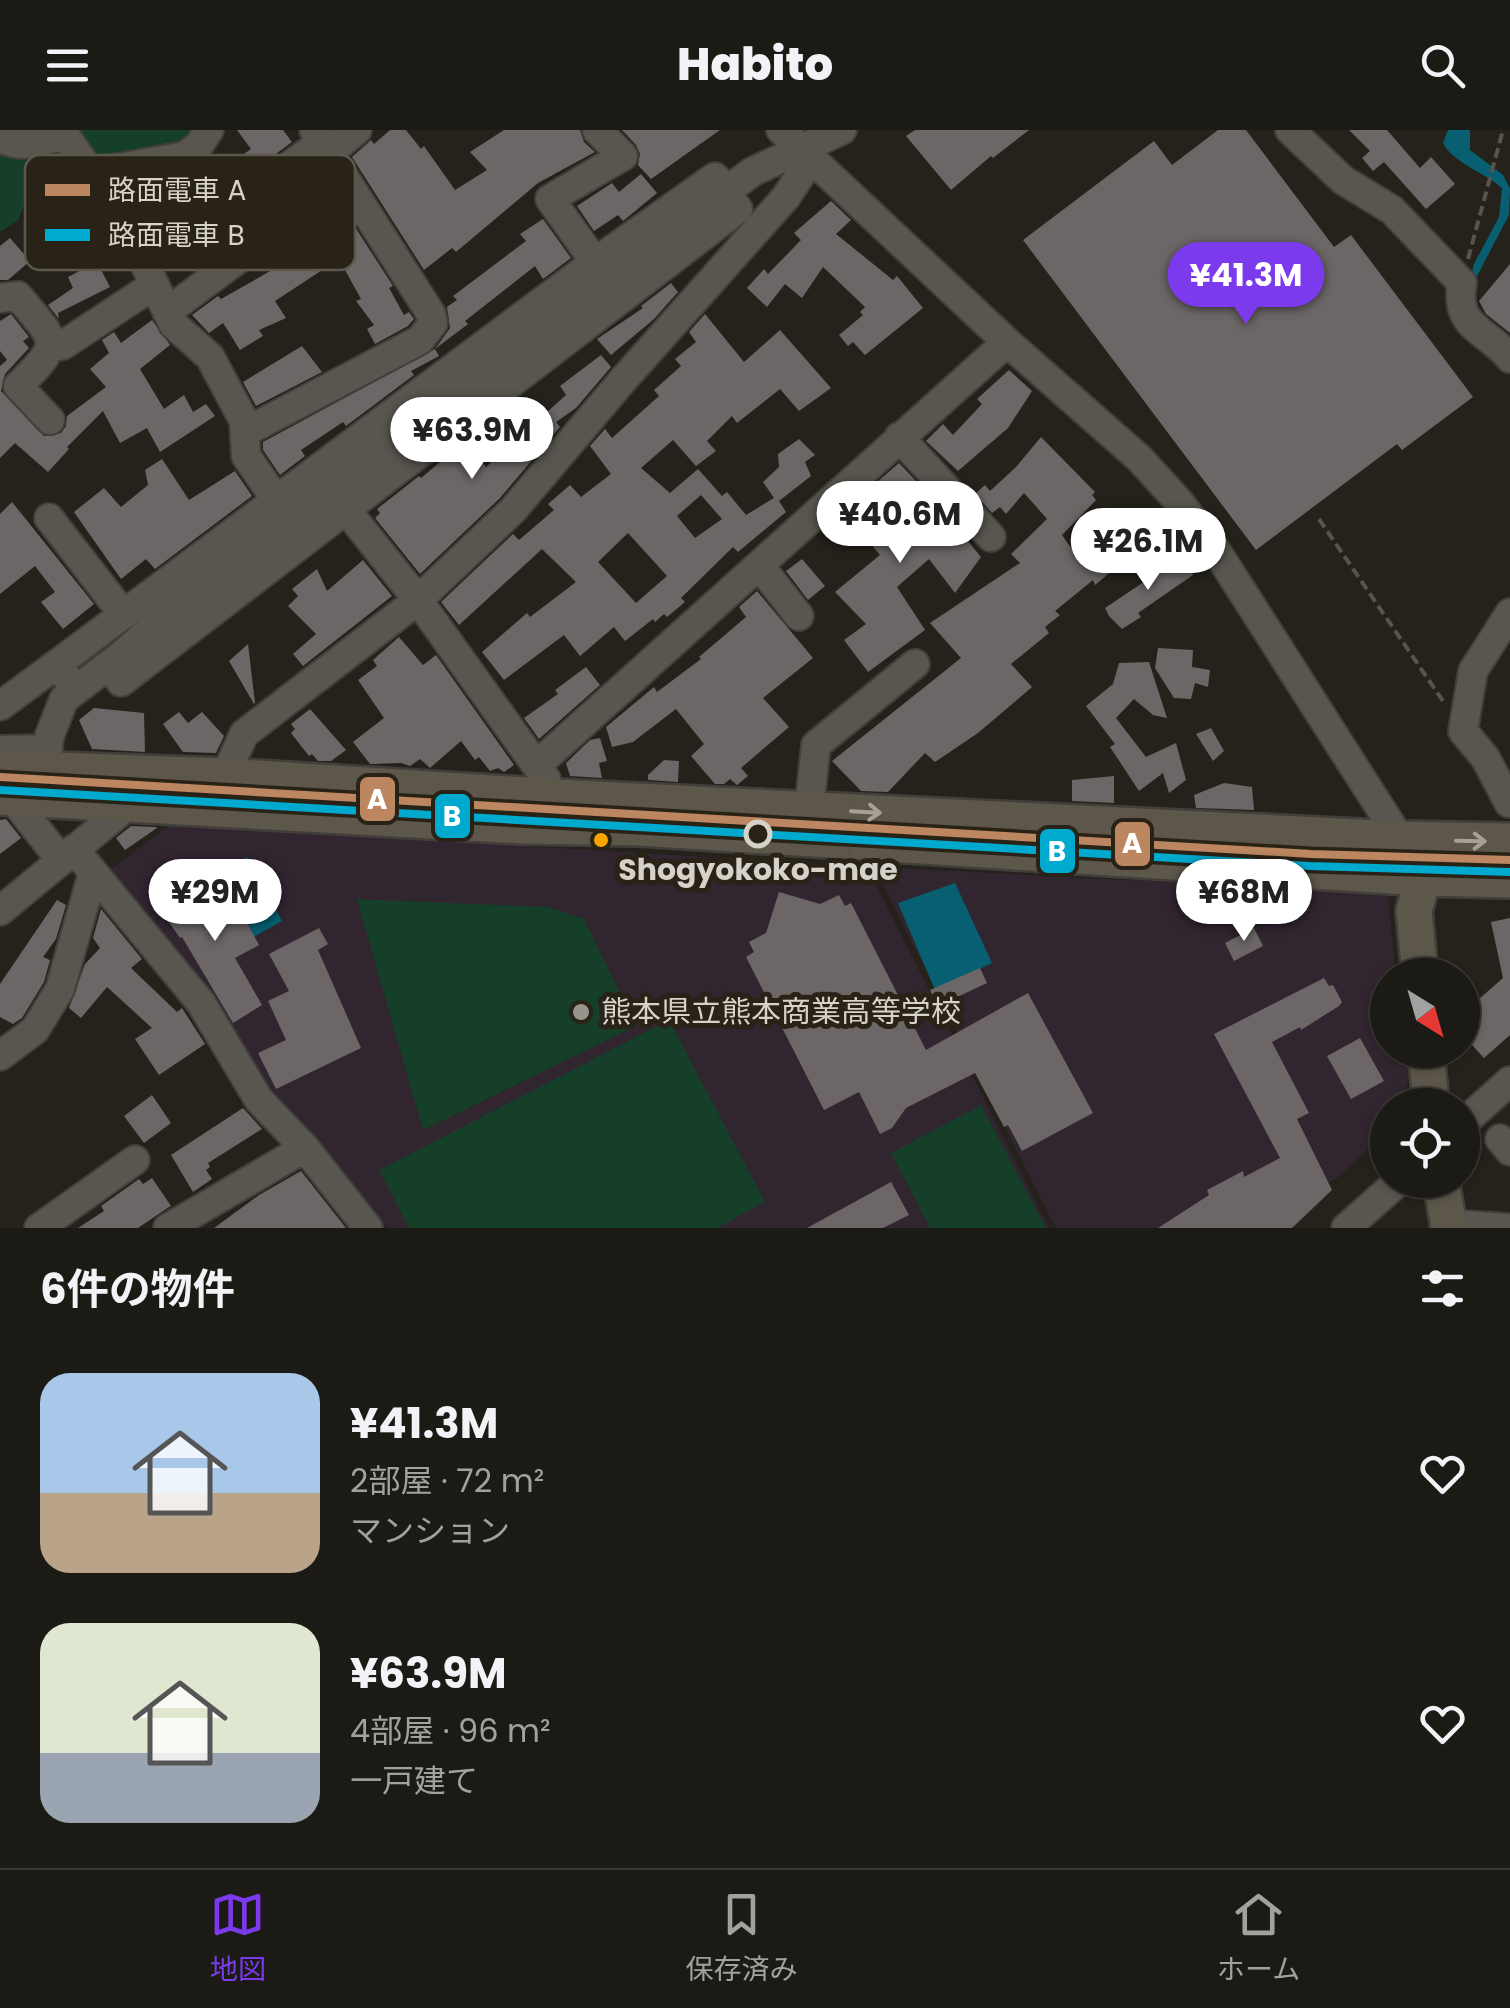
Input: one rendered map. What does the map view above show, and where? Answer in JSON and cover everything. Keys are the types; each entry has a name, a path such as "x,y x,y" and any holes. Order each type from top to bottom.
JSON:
{"main road":[{"path":"25,780 224,776 1400,840 1510,841"},
{"path":"25,780 131,804 521,826 640,828 1423,878 1510,880"},
{"path":"1400,840 1423,878 1414,911 1418,958"},
{"path":"1444,1198 1449,1226"}],"street":[{"path":"186,155 199,146 209,130"},
{"path":"322,141 358,130"},
{"path":"596,262 550,199 623,156 598,130"},
{"path":"0,706 124,614 283,510 337,499 792,139 842,130"},
{"path":"1290,130 1343,180 1392,210 1462,283 1462,314 1510,358"},
{"path":"0,138 18,146 67,138 86,155"},
{"path":"792,139 1007,342 1140,459 1180,503 1216,552 1400,840"},
{"path":"224,776 244,734 418,600 514,510 786,197 804,171 792,139"},
{"path":"25,780 64,699 109,665 283,510 596,262 715,177 726,191"},
{"path":"245,432 420,340 433,323 432,314 355,193"},
{"path":"147,270 173,324 210,357 244,422 246,456 283,510"},
{"path":"168,312 224,270"},
{"path":"51,348 63,345 154,285"},
{"path":"0,298 18,296 51,336 45,360 18,386 50,420"},
{"path":"537,765 1007,342"},
{"path":"899,436 990,537"},
{"path":"337,499 418,600 558,796"},
{"path":"109,665 121,682 338,518 337,499"},
{"path":"49,518 124,614"},
{"path":"759,565 799,616"},
{"path":"1509,803 1486,758 1463,731 1473,671 1510,613"},
{"path":"58,664 76,690"},
{"path":"809,809 816,746 916,664"},
{"path":"0,750 25,780 68,854 93,872 201,1003 259,1100 306,1148 366,1228"},
{"path":"0,911 131,804"},
{"path":"0,1056 35,1030 60,989 93,872"},
{"path":"1480,1108 1510,1081"},
{"path":"168,1228 306,1148"},
{"path":"39,1228 135,1160"},
{"path":"1346,1228 1380,1198"},
{"path":"1449,1226 1507,1228"}],"path":[{"path":"1462,283 1502,130"},
{"path":"1319,519 1463,731"},
{"path":"850,856 853,804"}],"shaded area":[{"name":"熊本県立熊本商業高等学校","path":"171,824 867,867 1049,1228 387,1228 316,1139 262,1080 213,995 111,869"},
{"path":"874,867 1383,893 1388,898 1394,958 1370,958 1370,1068 1407,1068 1408,1076 1406,1088 1370,1088 1370,1147 1337,1178 1244,1228 1056,1228"}],"green space":[{"path":"0,130 203,130 193,145 156,155 25,155 25,203 18,220 0,232"},
{"path":"357,899 549,907 584,919 636,1026 423,1130"},
{"path":"669,1020 765,1202 717,1228 409,1228 379,1170"},
{"path":"981,1105 1046,1228 930,1228 891,1153"}],"water":[{"path":"1448,130 1470,130 1470,150 1503,175 1510,188 1509,215 1466,297 1474,264 1499,217 1502,188 1447,150 1443,143"},
{"path":"247,857 282,921 237,946 202,881"},
{"path":"955,883 992,963 935,990 898,903"}],"building":[{"path":"237,130 283,130 292,142 274,155 243,155 251,149"},
{"path":"390,130 406,130 421,149 424,146 455,190 487,170 470,152 504,130 580,130 584,142 595,152 538,183 456,252 452,248 424,270 355,162 354,155 371,140 374,144"},
{"path":"622,130 720,130 651,179 638,165 640,154 636,145"},
{"path":"915,130 1029,130 951,190 906,136"},
{"path":"1218,130 1246,130 1334,247 1351,235 1473,397 1402,450 1397,444 1256,550 1023,240 1154,141 1172,165"},
{"path":"1349,130 1387,130 1420,168 1431,157 1455,184 1426,209 1384,162 1373,171 1362,158 1370,151"},
{"path":"641,174 657,193 623,221 618,215 594,231 577,206 612,183 619,192"},
{"path":"831,201 851,220 836,234 893,280 897,276 923,308 865,355 853,342 848,346 839,335 863,315 860,312 865,307 823,267 802,298 785,284 767,307 747,288 764,269 768,274 801,240 794,233"},
{"path":"543,219 571,258 543,279 535,266 435,349 450,328 447,307 457,300 453,296 526,241 520,234"},
{"path":"355,227 393,286 389,288 404,315 409,312 414,319 375,344 367,329 374,325 356,301 361,299 345,270 355,270"},
{"path":"10,238 25,255 25,265 8,280 0,280 0,246"},
{"path":"1510,264 1510,333 1486,314 1479,301"},
{"path":"82,270 101,270 110,287 58,313 59,319 48,305 73,288 68,277"},
{"path":"272,270 322,270 275,301 286,318 259,330 263,336 240,350 223,323 209,333 192,315 218,296 221,299"},
{"path":"671,283 678,292 654,319 611,355 597,339 643,308"},
{"path":"11,314 29,337 23,341 29,348 5,374 1,391 44,436 61,433 67,416 106,387 90,369 109,353 102,340 114,332 121,343 152,320 170,345 140,369 164,409 184,395 193,412 206,404 215,416 160,452 147,428 120,443 103,411 48,472 15,443 0,458 0,366 7,360 0,351 0,321"},
{"path":"705,314 744,362 780,330 831,388 799,411 780,389 737,423 732,416 707,441 716,451 696,466 673,440 641,468 670,493 698,469 722,496 727,492 746,515 774,498 763,482 779,467 778,454 799,439 815,455 805,462 811,476 779,501 786,512 738,552 733,547 667,617 664,614 655,622 653,619 625,641 614,627 580,656 564,635 504,680 482,652 527,613 530,617 576,582 542,549 459,625 441,602 513,534 519,540 554,510 548,504 570,485 581,497 611,474 590,446 605,429 612,438 659,396 654,390 681,366 675,359 696,342 689,332","holes":["701,495 722,519 695,538 677,516","628,533 667,576 636,603 598,562"]},
{"path":"302,346 322,372 256,406 243,382"},
{"path":"435,349 439,356 411,371 414,375 346,426 343,422 301,450 305,456 280,475 263,450 263,442"},
{"path":"601,355 611,367 576,408 556,422 560,427 500,498 420,574 375,518 380,513 377,509 465,441 486,467 566,395 560,386"},
{"path":"1009,370 1032,391 1008,428 958,471 926,441 943,424 953,435 982,404 977,399"},
{"path":"1041,437 1095,492 1092,495 1096,500 1062,535 1083,565 1119,531 1135,552 1055,611 1060,615 1045,627 1049,633 1011,664 1032,687 978,733 935,762 925,753 888,792 861,791 832,761 961,658 930,623 1020,563 1011,554 1047,519 1024,493 1006,514 1000,507 992,513 975,494 985,485 990,491"},
{"path":"162,459 189,500 235,471 252,496 155,569 146,559 121,579 74,512 104,488 121,507 148,485 145,470"},
{"path":"899,463 917,482 914,485 941,520 947,516 981,557 955,593 929,559 897,587 925,630 868,672 844,640 866,624 835,592 880,555 853,523 886,493 876,483"},
{"path":"12,502 94,604 63,629 41,602 55,592 35,566 0,594 0,514"},
{"path":"1181,557 1193,575 1138,613 1141,617 1122,629 1109,616 1105,608"},
{"path":"802,559 825,586 808,600 786,571"},
{"path":"363,560 392,596 303,666 293,654 316,634 288,606 298,596 292,589 317,569 327,591"},
{"path":"757,591 813,658 763,698 789,727 741,768 748,776 737,785 730,779 715,784 691,756 704,744 676,709 633,742 612,747 606,727 654,687 657,692 701,659 746,617 739,607"},
{"path":"399,637 423,665 436,655 514,765 504,772 498,768 490,771 479,757 475,760 461,741 430,768 420,759 410,766 370,764 353,742 384,718 358,680 377,666 373,660"},
{"path":"248,644 255,703 254,704 229,661"},
{"path":"1158,648 1193,650 1192,667 1210,670 1208,687 1195,683 1191,699 1174,698 1155,668"},
{"path":"1149,662 1167,718 1153,715 1134,699 1116,718 1146,757 1176,743 1186,780 1169,793 1163,773 1139,791 1110,747 1115,744 1086,706 1113,684 1119,663"},
{"path":"586,667 600,685 539,739 524,718 558,694 555,690"},
{"path":"94,708 144,713 145,752 92,749 79,720"},
{"path":"310,709 346,750 331,761 309,756 291,733 295,729 291,724"},
{"path":"179,712 188,723 202,712 224,736 216,753 183,752 163,724"},
{"path":"1211,728 1224,751 1213,761 1196,734"},
{"path":"600,738 607,761 599,763 602,778 570,776 566,763 590,740"},
{"path":"664,760 679,761 678,782 648,780 648,775"},
{"path":"1114,776 1114,803 1072,801 1072,780"},
{"path":"1224,783 1252,787 1254,810 1196,808 1194,795"},
{"path":"6,819 21,838 0,854 0,820"},
{"path":"131,826 157,828 125,850 116,838"},
{"path":"200,866 214,885 199,896 218,925 241,912 259,945 235,958 262,1005 233,1023 182,937 166,918 178,908 166,892"},
{"path":"779,892 820,904 839,895 845,906 851,903 926,1050 1028,993 1093,1113 1022,1151 1008,1125 1004,1127 975,1073 906,1108 892,1128 880,1134 859,1092 824,1110 746,957 754,952 749,942 766,933"},
{"path":"57,900 66,905 56,939 43,957 50,960 44,982 22,1018 13,1024 0,1017 0,984"},
{"path":"101,909 142,959 131,968 177,1012 182,1008 205,1044 159,1075 135,1039 152,1028 107,987 81,1018 69,1008 85,964 100,948 93,938"},
{"path":"1510,918 1510,1035 1484,1058 1480,1054 1480,998 1503,978 1491,922"},
{"path":"319,928 328,944 318,950 361,1048 276,1089 258,1053 286,1040 268,1001 289,991 269,954"},
{"path":"1254,928 1263,946 1234,961 1225,943"},
{"path":"980,968 987,983 938,1006 930,990"},
{"path":"1324,978 1329,986 1333,985 1342,1002 1339,1006 1301,1030 1300,1027 1272,1042 1309,1113 1297,1119 1332,1190 1292,1228 1158,1228 1209,1195 1207,1190 1280,1158 1214,1034"},
{"path":"1360,1038 1370,1056 1370,1068 1377,1068 1384,1081 1351,1099 1327,1056"},
{"path":"152,1095 171,1123 144,1143 124,1116"},
{"path":"243,1108 262,1129 208,1163 210,1167 206,1170 212,1179 193,1192 171,1155"},
{"path":"301,1171 346,1228 214,1228 259,1195"},
{"path":"152,1178 171,1206 138,1228 78,1228 104,1211 101,1206 139,1179 143,1184"},
{"path":"891,1182 909,1215 883,1228 807,1228"}],"tram line":[{"name":"A","path":"0,777 1311,854 1510,860"},
{"name":"B","path":"0,790 1310,866 1510,872"}],"place":[{"name":"Shogyokoko-mae","path":"758,834"},
{"name":"熊本県立熊本商業高等学校","path":"581,1012"}]}
